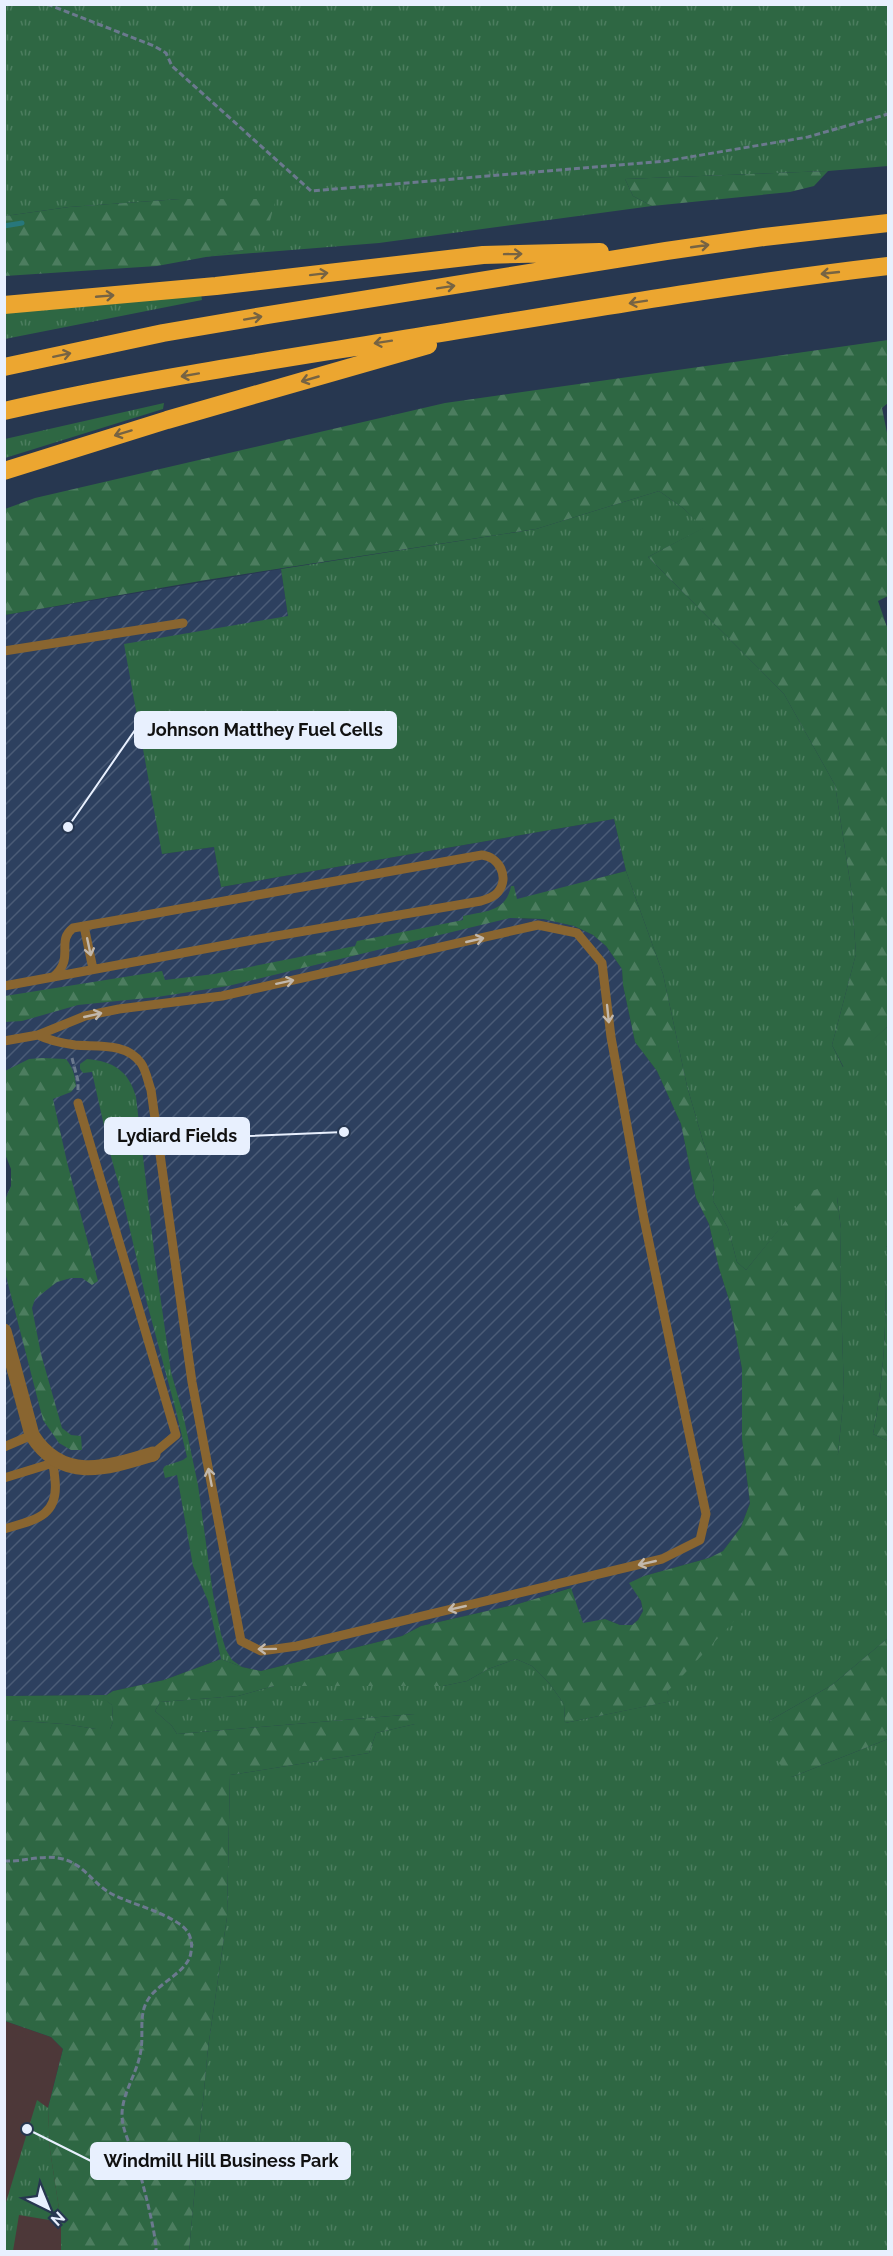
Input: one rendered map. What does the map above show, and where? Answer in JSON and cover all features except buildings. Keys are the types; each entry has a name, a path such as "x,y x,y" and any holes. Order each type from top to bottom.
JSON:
{"highway":[{"path":"4,367 163,333 666,251 888,223"},
{"path":"4,305 216,286 483,255 666,251"},
{"path":"4,411 222,369 508,322 812,275 888,266"},
{"path":"4,471 167,420 508,322"}],"street":[{"path":"4,1331 32,1435 40,1448 52,1460 70,1467 90,1469 123,1463 153,1454"}],"lane":[{"path":"4,651 183,623"},
{"path":"4,986 481,901 498,893 503,881 502,870 495,859 482,855 73,928 66,933 64,962 53,977"},
{"path":"4,1041 38,1035 85,1016 119,1009 222,996 538,925 577,933 602,963 611,1037 643,1214 706,1514 700,1540 662,1559 297,1646 261,1651 241,1641 192,1382 151,1090 141,1062 124,1050 106,1045 51,1041 38,1035"},
{"path":"84,926 93,969"},
{"path":"78,1103 176,1436 153,1454"},
{"path":"4,1447 32,1435"},
{"path":"4,1478 52,1460 56,1494 52,1505 39,1519 4,1529"}],"path":[{"path":"47,4 154,46 166,53 172,66 311,191 666,161 808,137 888,114"},
{"path":"69,1044 78,1081 78,1103"},
{"path":"4,1862 47,1857 64,1859 79,1866 97,1884 111,1893 182,1925 191,1936 192,1955 181,1970 159,1985 142,2011 141,2054 123,2103 122,2117 138,2165 156,2252"}],"shaded area":[{"path":"281,569 288,616 163,854 214,847 221,887 614,819 626,871 595,879 521,919 543,919 574,926 593,935 606,946 622,969 623,985 635,1042 657,1071 681,1124 696,1198 709,1224 730,1303 742,1369 742,1439 750,1503 741,1527 723,1551 709,1558 644,1576 636,1593 643,1611 632,1625 620,1625 605,1619 583,1624 570,1588 518,1604 421,1626 402,1636 261,1671 221,1659 164,1680 113,1691 107,1695 5,1696 4,1200 11,1186 11,1151 4,1141 5,615"},
{"path":"5,2021 51,2037 63,2049 48,2108 61,2222 61,2251 5,2252"}],"green space":[{"path":"4,5 888,5 888,166 828,171 625,179 633,196 652,206 379,243 203,257 244,250 180,199 69,207 5,216"},
{"path":"828,171 814,186 790,192 652,206 633,196 625,179"},
{"path":"180,199 276,199 266,235 244,250 157,266 5,276 5,216 69,207"},
{"path":"201,294 202,300 5,339 5,313"},
{"path":"888,340 888,403 882,408 888,438 888,596 878,601 888,630 888,1026 844,1068 832,1045 856,954 851,888 835,785 784,694 648,557 703,528 683,508 659,491 536,529 206,580 5,615 5,509 35,498 445,403"},
{"path":"164,403 163,409 5,458 5,439"},
{"path":"659,491 683,508 704,528 648,557 784,694 835,785 851,888 856,954 832,1045 843,1067 888,1026 888,1245 886,1247 883,1364 873,1434 888,1441 888,1638 832,1685 769,1721 792,1777 888,1739 888,2251 189,2251 208,2048 227,1917 230,1775 369,1753 376,1733 415,1724 415,1714 177,1734 172,1726 155,1711 160,1702 238,1696 274,1686 443,1686 467,1681 488,1669 516,1659 532,1666 549,1683 564,1704 565,1723 671,1701 667,1692 792,1470 838,1454 844,1393 841,1229 837,1197 809,1193 746,1270 737,1262 728,1228 713,1201 714,1182 687,1086 663,974 626,871 614,819 221,887 214,847 162,854 124,644 288,616 281,569 536,529"},
{"path":"626,871 663,974 687,1086 714,1182 713,1201 728,1228 737,1262 746,1270 809,1192 829,1185 837,1197 841,1229 844,1393 838,1454 817,1475 792,1470 809,1542 667,1692 672,1701 565,1723 564,1704 549,1683 532,1666 516,1659 488,1669 467,1681 443,1686 274,1686 238,1696 160,1702 155,1711 172,1726 177,1734 415,1714 415,1724 376,1733 369,1753 230,1775 227,1917 208,2048 189,2251 61,2251 61,2222 50,2150 48,2108 63,2049 51,2037 5,2021 5,1720 110,1729 113,1722 112,1705 102,1698 113,1691 164,1680 221,1659 261,1671 402,1636 421,1626 518,1604 571,1588 583,1623 605,1619 620,1625 632,1625 643,1611 641,1601 629,1583 644,1576 709,1558 723,1551 741,1527 750,1503 742,1439 742,1369 730,1303 709,1224 696,1198 681,1124 657,1071 635,1042 623,985 622,969 606,946 593,935 574,926 543,919 510,918 228,986 157,997 78,1005 22,1021 5,1022 5,996 162,971 165,980 214,974 355,946 357,941 463,920 463,916 493,909 504,901 511,886 514,886 517,899"},
{"path":"29,1059 66,1059 74,1075 76,1086 71,1092 53,1099 98,1281 92,1285 82,1278 57,1282 35,1299 32,1308 41,1354 62,1428 71,1435 81,1436 82,1450 71,1450 59,1443 43,1420 4,1266 5,1200 11,1186 11,1169 5,1154 5,1071"},
{"path":"87,1059 105,1062 119,1069 129,1080 136,1097 171,1372 183,1414 198,1485 213,1594 221,1634 232,1660 242,1667 221,1659 208,1601 193,1566 177,1475 165,1478 163,1469 165,1466 187,1457 147,1303 92,1072 83,1073 80,1069 80,1064"},
{"path":"888,1245 888,1441 873,1434 883,1364 886,1247"},
{"path":"888,1638 888,1739 792,1777 779,1763 769,1721 832,1685"},
{"path":"107,1695 103,1698 112,1705 113,1722 110,1729 5,1720 4,1696"},
{"path":"37,2100 48,2108 50,2150 61,2222 19,2215 13,2251 5,2251 4,2209"}],"waterway":[{"path":"4,226 22,223"}],"place":[{"name":"Johnson Matthey Fuel Cells","path":"68,827"},
{"name":"Lydiard Fields","path":"344,1132"},
{"name":"Windmill Hill Business Park","path":"27,2129"}]}
